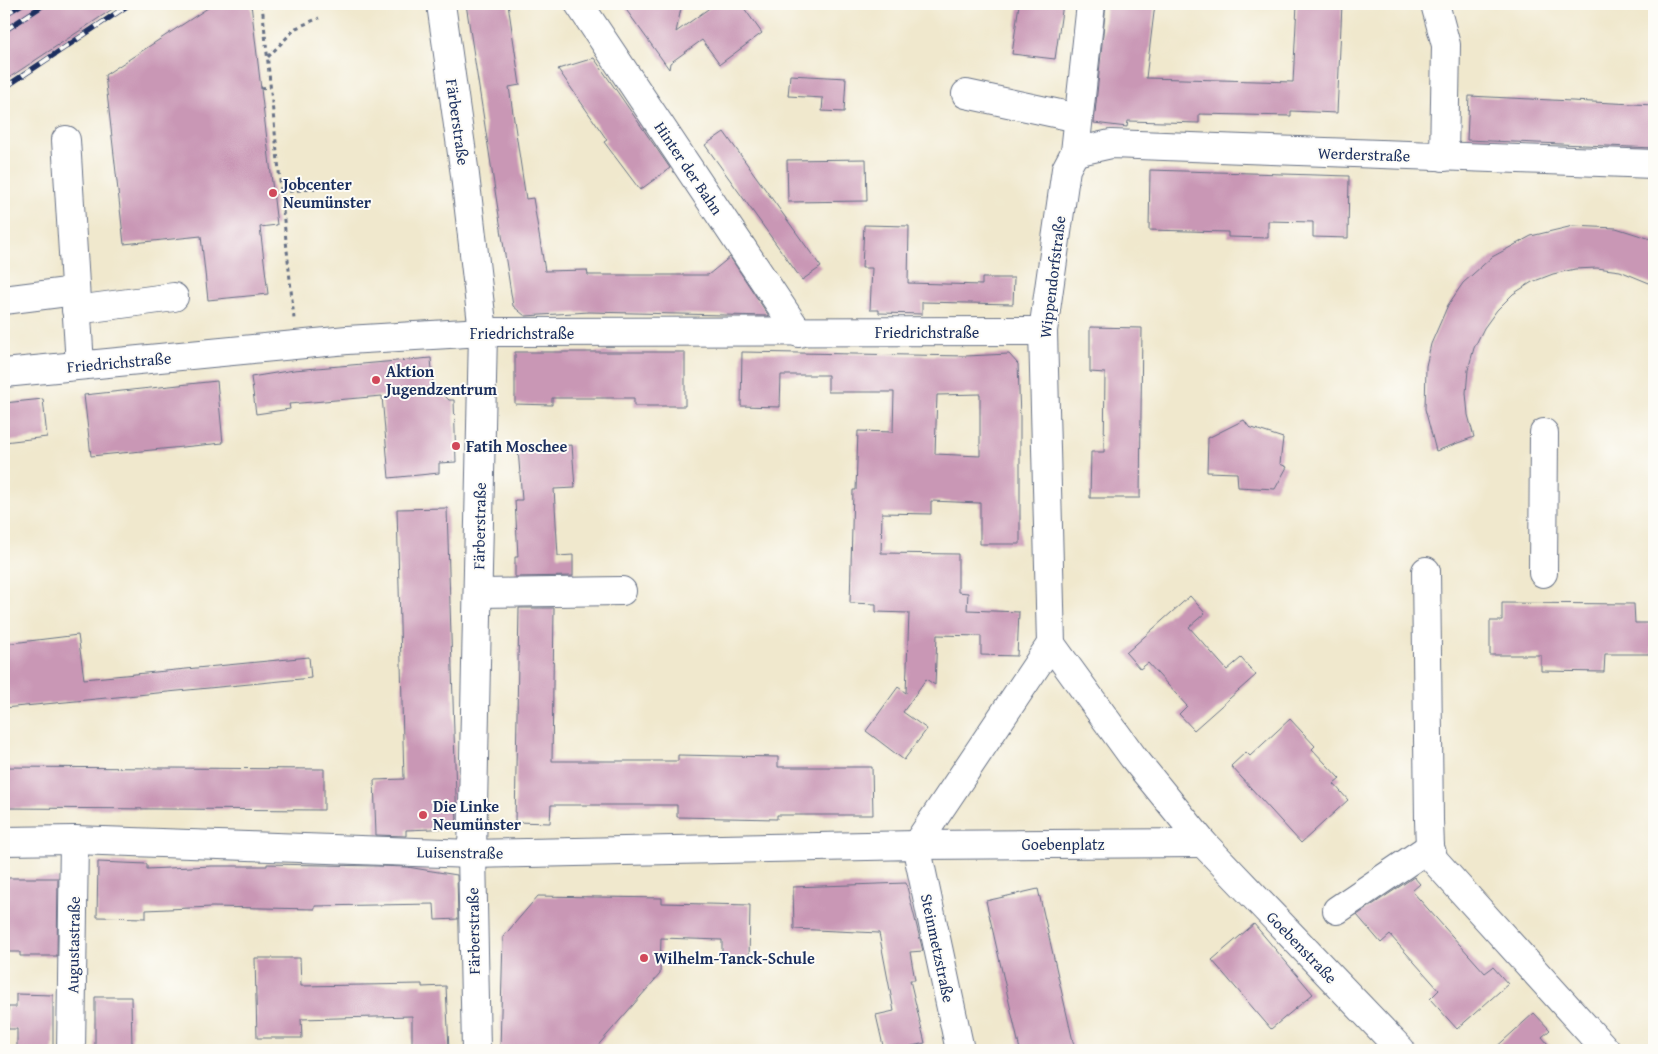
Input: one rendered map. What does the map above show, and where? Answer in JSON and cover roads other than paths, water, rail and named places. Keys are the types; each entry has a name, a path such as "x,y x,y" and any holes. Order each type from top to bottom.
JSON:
{"street":[{"name":"Färberstraße","path":"442,4 465,175 483,332 472,854 476,1050"},
{"name":"Hinter der Bahn","path":"579,4 799,333"},
{"name":"Wippendorfstraße","path":"1051,644 1043,331 1066,169 1074,152 1091,4"},
{"path":"1435,4 1446,45 1444,157"},
{"path":"966,94 1078,118"},
{"path":"66,140 80,365"},
{"name":"Werderstraße","path":"1074,152 1112,144 1654,164"},
{"path":"4,300 174,298"},
{"name":"Friedrichstraße","path":"4,373 347,340 483,332 799,333 1043,331"},
{"path":"1543,573 1544,433"},
{"path":"1426,571 1430,847 1434,860 1606,1050"},
{"path":"478,593 622,592"},
{"path":"916,845 1051,644 1133,757 1203,843"},
{"name":"Luisenstraße","path":"4,841 74,840 472,854 916,845"},
{"name":"Augustastraße","path":"71,1050 74,840"},
{"name":"Goebenplatz","path":"916,845 1203,843"},
{"name":"Goebenstraße","path":"1203,843 1401,1050"},
{"name":"Steinmetzstraße","path":"916,845 960,1050"},
{"path":"1337,910 1430,847"}],"railway":[{"path":"4,15 22,4"},
{"path":"4,31 45,4"},
{"path":"4,88 130,4"}],"place":[{"name":"Jobcenter Neumünster","path":"273,193"},
{"name":"Aktion Jugendzentrum","path":"376,380"},
{"name":"Fatih Moschee","path":"456,446"},
{"name":"Die Linke Neumünster","path":"423,815"},
{"name":"Wilhelm-Tanck-Schule","path":"644,958"}]}
